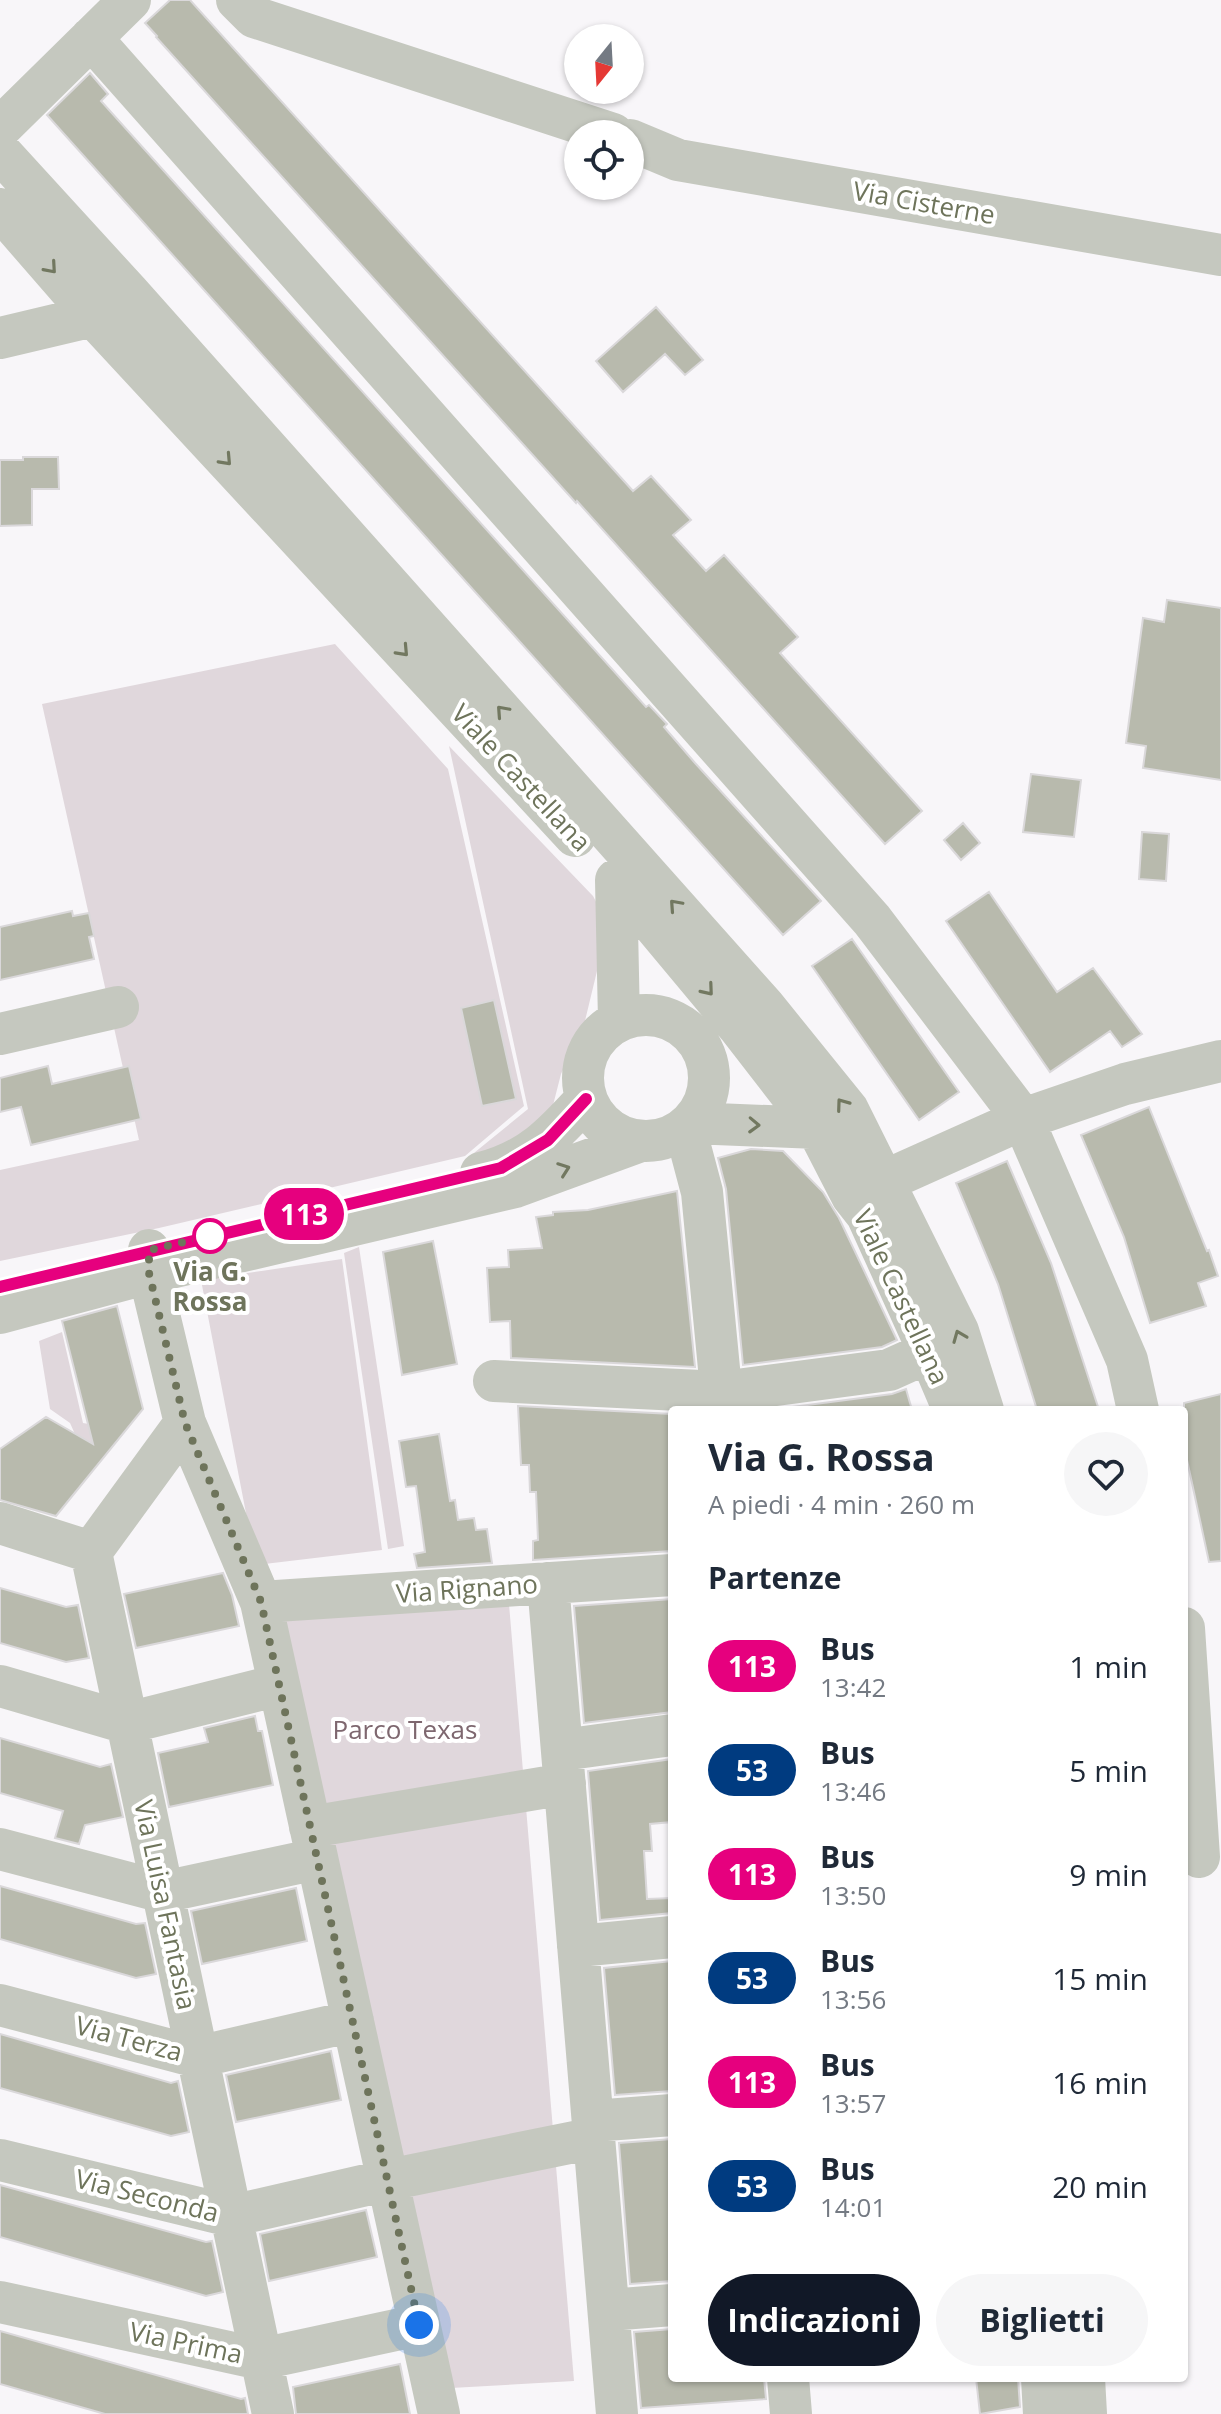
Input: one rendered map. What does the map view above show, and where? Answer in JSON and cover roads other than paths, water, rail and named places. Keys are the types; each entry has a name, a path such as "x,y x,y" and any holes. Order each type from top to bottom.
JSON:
{"street":[{"path":"0,128 130,0"},
{"path":"237,0 254,17 570,120"},
{"path":"91,38 872,920 1023,1119 1127,1360 1137,1406"},
{"name":"Via Cisterne","path":"644,146 678,160 1221,255"},
{"path":"0,152 129,293 751,1016 848,1110 867,1188 958,1331 982,1406"},
{"name":"Viale Castellana","path":"0,209 93,316 616,880 751,1016 817,1128 867,1188 867,1215 950,1406"},
{"path":"0,338 93,316 129,293"},
{"path":"616,880 619,1021"},
{"path":"0,1034 118,1007"},
{"path":"0,1287 149,1262 515,1187 638,1142 657,1141 676,1134 688,1126 702,1109 708,1092 706,1057 685,1028 669,1019 652,1015 619,1021 603,1031 591,1045 584,1062 582,1080 586,1099 605,1127 638,1142"},
{"path":"697,1041 751,1016"},
{"path":"867,1188 1023,1119 1125,1084 1221,1061"},
{"path":"0,1313 149,1262 501,1168 548,1140 586,1099"},
{"path":"688,1126 817,1128"},
{"path":"688,1126 702,1192 723,1401"},
{"path":"149,1262 185,1423 261,1602 439,2414"},
{"path":"494,1381 723,1401 889,1370 929,1352"},
{"path":"0,1523 91,1552 185,1423"},
{"name":"Via Luisa Fantasia","path":"91,1552 273,2414"},
{"name":"Via Rignano","path":"261,1602 668,1575"},
{"path":"548,1583 617,2414"},
{"path":"0,1686 127,1723 279,1685"},
{"path":"1188,1689 1199,1857"},
{"path":"0,1849 163,1892 668,1736"},
{"path":"578,1946 668,1937"},
{"name":"Via Terza","path":"0,2005 197,2057 353,2021"},
{"name":"Via Seconda","path":"0,2160 231,2216 594,2130 668,2116"},
{"name":"Via Prima","path":"0,2302 261,2359 419,2325"},
{"path":"609,2310 668,2305"},
{"path":"788,2382 791,2414"},
{"path":"1042,2382 1044,2414"},
{"path":"1084,2382 1086,2414"}],"place":[{"name":"Via G. Rossa","path":"210,1236"}],"park label":[{"name":"Parco Texas","path":"405,1730"}]}
